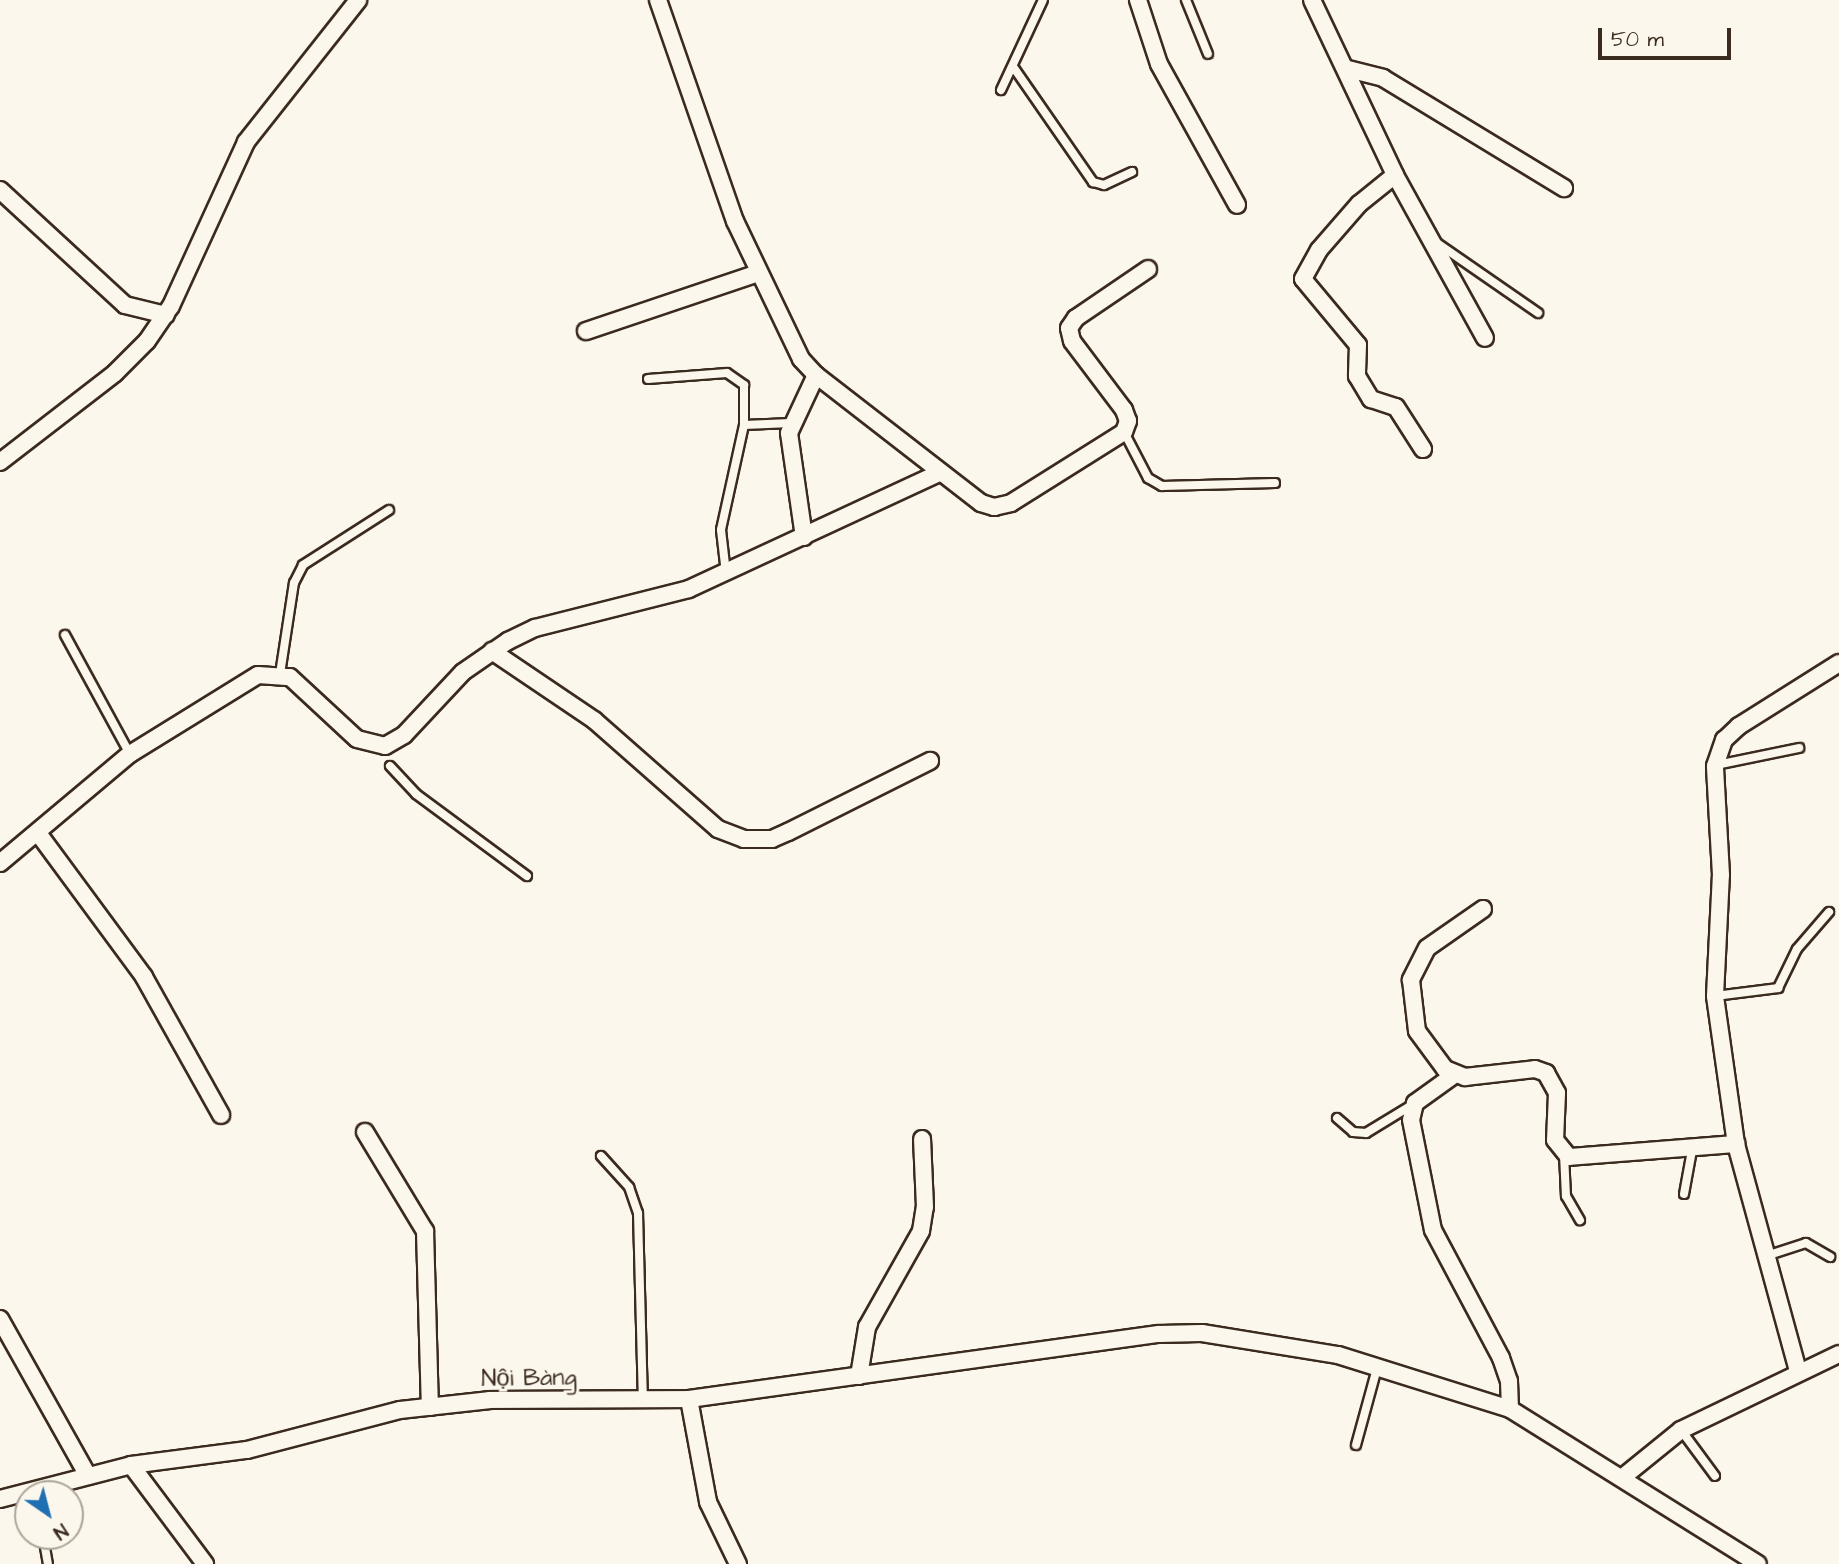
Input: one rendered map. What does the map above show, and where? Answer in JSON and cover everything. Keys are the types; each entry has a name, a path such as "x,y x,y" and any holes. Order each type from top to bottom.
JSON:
{"street":[{"path":"0,461 115,373 166,315 246,142 358,0"},
{"path":"658,0 671,48 758,273 791,342 816,376 981,503 1000,507 1118,436 1127,415 1072,341 1069,328 1076,318 1148,269"},
{"path":"1138,0 1159,64 1237,205"},
{"path":"1312,0 1348,69 1395,175 1485,338"},
{"path":"1348,69 1383,78 1564,188"},
{"path":"1395,175 1359,204 1319,250 1303,279 1358,345 1357,376 1371,399 1396,407 1423,449"},
{"path":"0,190 125,305 166,315"},
{"path":"586,331 758,273"},
{"path":"804,537 789,439 791,423 816,376"},
{"path":"0,863 38,833 75,796 130,754 249,679 280,674 299,682 357,739 378,751 404,735 463,672 492,651 535,628 662,599 726,573 939,473"},
{"path":"492,651 594,720 718,829 744,839 772,839 930,761"},
{"path":"1797,1371 1736,1144 1715,996 1721,876 1715,765 1724,740 1739,726 1839,663"},
{"path":"38,833 144,977 221,1115"},
{"path":"1454,1075 1417,1031 1411,980 1427,948 1483,909"},
{"path":"1510,1409 1501,1358 1433,1230 1411,1120 1415,1103 1454,1075 1535,1069 1546,1073 1556,1087 1555,1140 1564,1154 1578,1158 1693,1145 1736,1144"},
{"path":"365,1132 425,1231 430,1407"},
{"path":"859,1376 867,1327 921,1231 925,1207 922,1139"},
{"path":"0,1319 88,1476"},
{"name":"Nội Bàng","path":"75,1480 131,1465 247,1450 387,1413 430,1407 490,1400 689,1399 1159,1334 1202,1333 1338,1355 1510,1409 1623,1477 1758,1564"},
{"path":"1623,1477 1681,1430 1797,1371 1839,1354"},
{"path":"689,1399 708,1502 738,1564"},
{"path":"131,1465 205,1564"}],"lane":[{"path":"1001,90 1014,68 1043,0"},
{"path":"1186,0 1208,54"},
{"path":"1014,68 1093,181 1104,185 1132,172"},
{"path":"1433,240 1538,313"},
{"path":"648,379 733,375 745,391 744,425 720,530 726,573"},
{"path":"744,425 791,423"},
{"path":"1118,436 1148,478 1162,486 1275,483"},
{"path":"280,674 294,583 303,565 389,510"},
{"path":"65,635 130,754"},
{"path":"1715,765 1799,748"},
{"path":"390,766 416,794 527,876"},
{"path":"1715,996 1778,988 1797,949 1829,912"},
{"path":"1337,1118 1353,1132 1366,1133 1415,1103"},
{"path":"1684,1194 1693,1145"},
{"path":"1564,1154 1566,1196 1580,1220"},
{"path":"601,1156 629,1187 638,1213 643,1401"},
{"path":"1765,1256 1799,1243 1817,1247 1830,1257"},
{"path":"1356,1445 1377,1368"},
{"path":"1681,1430 1715,1476"}]}
